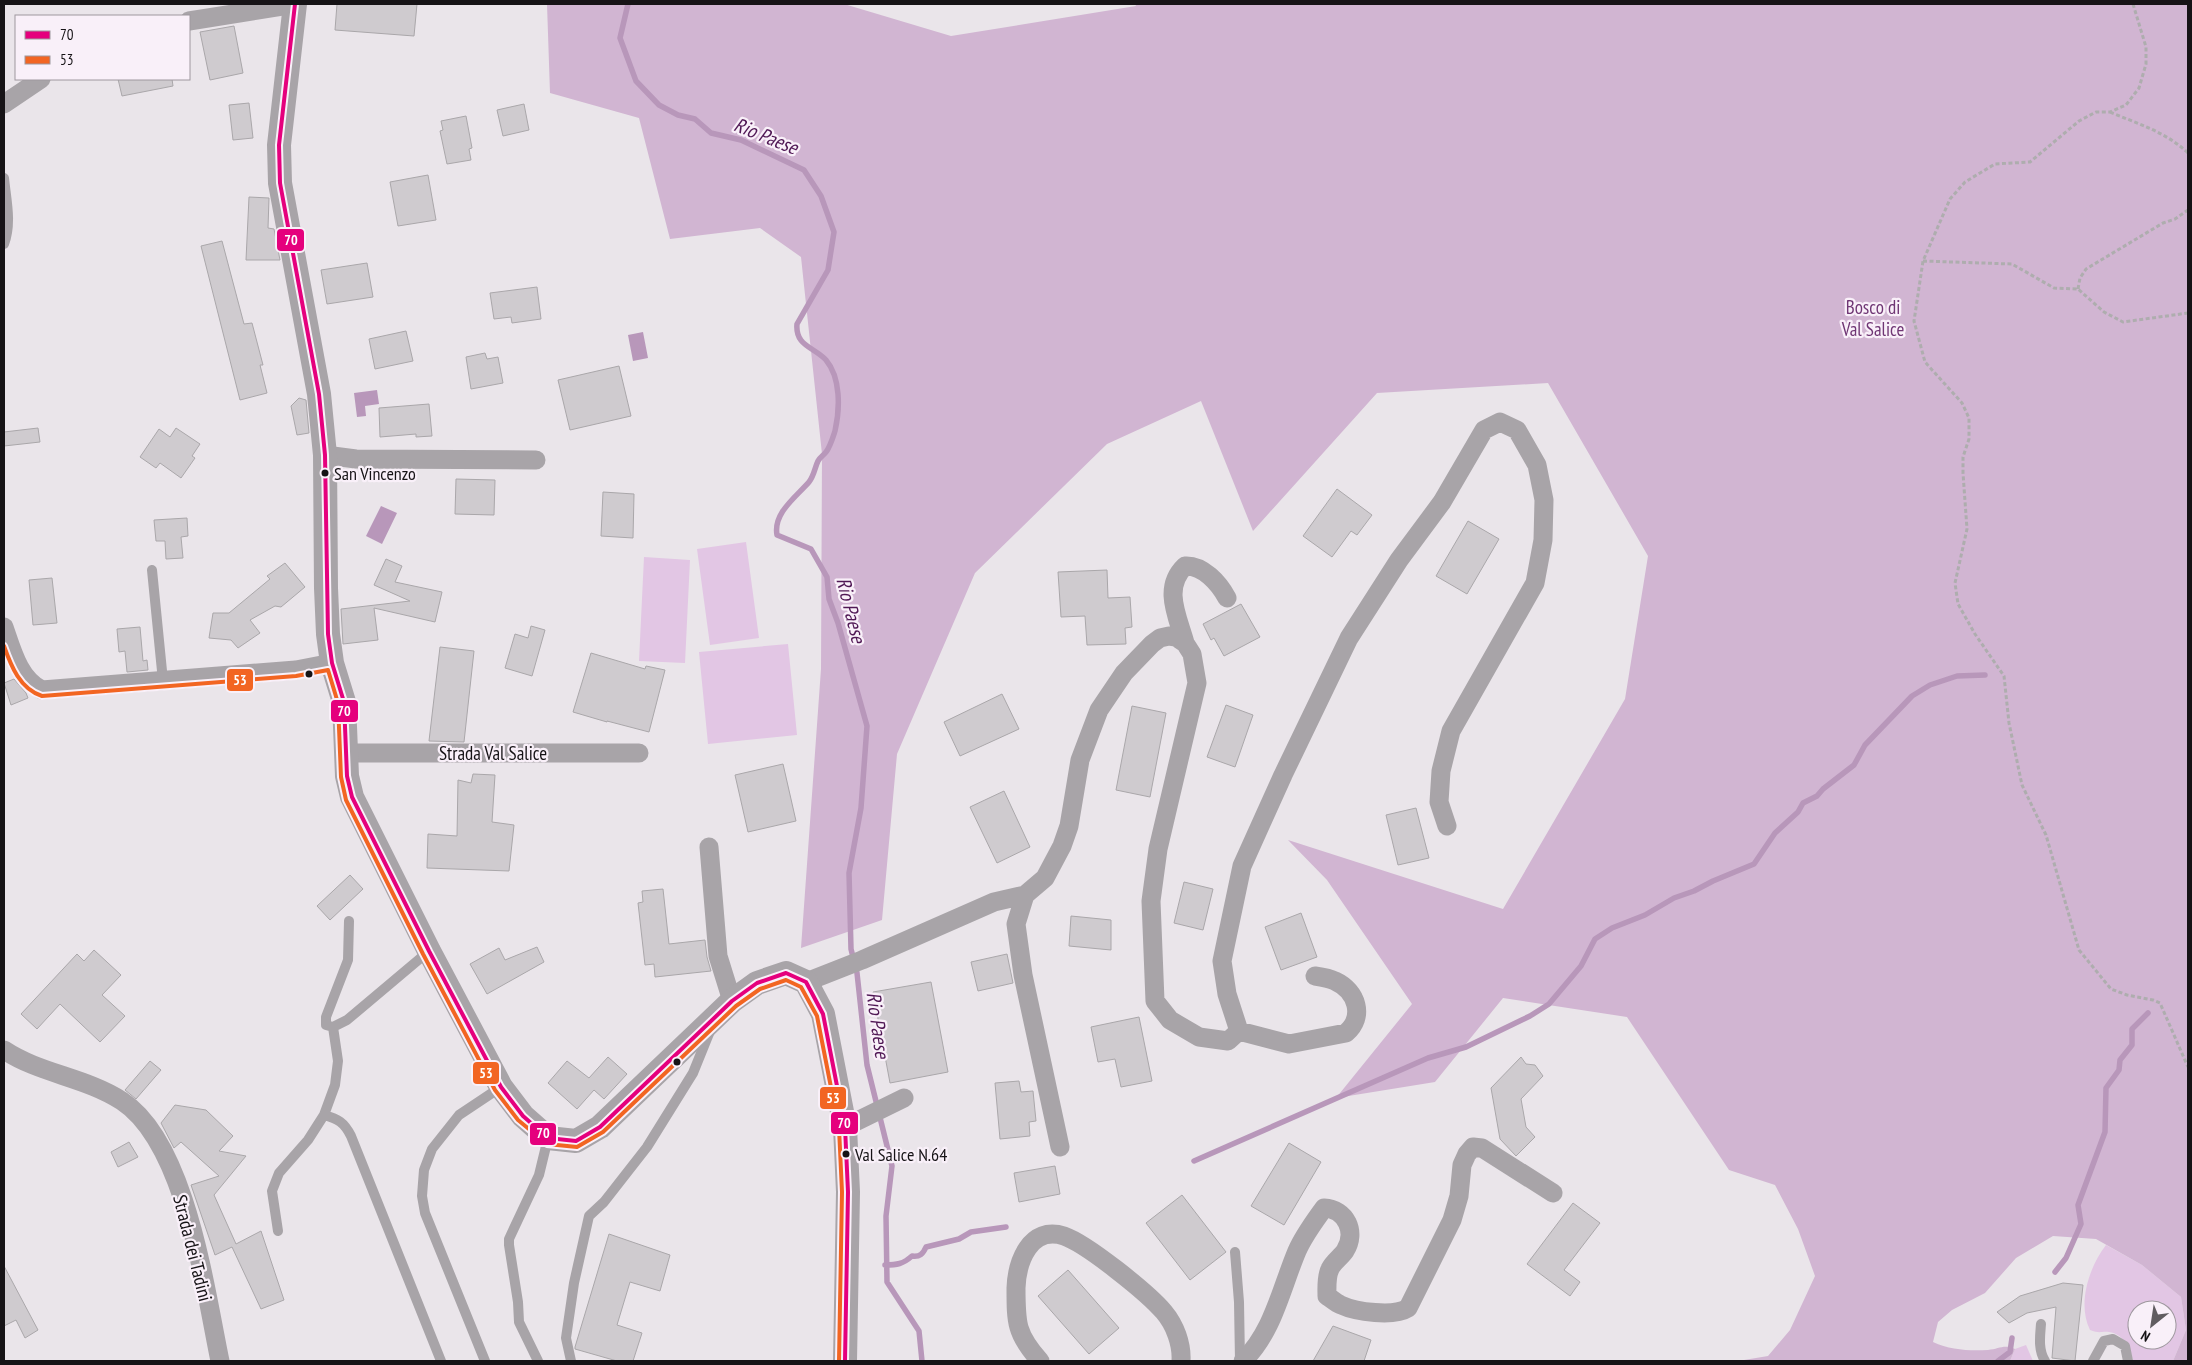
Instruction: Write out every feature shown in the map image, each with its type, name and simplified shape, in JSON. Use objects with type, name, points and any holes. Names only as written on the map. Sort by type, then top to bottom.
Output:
[{"type":"street","points":[[190,21],[295,4],[279,145],[280,183],[319,394],[325,455],[326,588],[332,663],[344,702],[347,776],[352,797],[429,951],[501,1087],[523,1116],[548,1138],[576,1141],[600,1127],[732,1001],[757,983],[786,973],[806,982],[822,1014],[845,1127],[848,1192],[845,1361]]},
{"type":"street","points":[[4,104],[40,80]]},
{"type":"street","points":[[1239,1031],[1228,994],[1222,961],[1242,866],[1283,775],[1349,638],[1399,560],[1442,502],[1484,430],[1500,422],[1517,430],[1537,465],[1544,500],[1543,540],[1535,583],[1451,731],[1441,771],[1439,802],[1447,826]]},
{"type":"street","points":[[325,455],[356,459],[536,460]]},
{"type":"street","points":[[1227,598],[1218,583],[1192,566],[1185,566],[1180,571],[1172,594],[1185,642],[1195,664],[1197,683],[1158,849],[1151,902],[1155,1001],[1170,1020],[1200,1037],[1228,1041],[1239,1031]]},
{"type":"street","points":[[4,627],[25,676],[32,686],[42,690],[296,670],[332,663]]},
{"type":"street","points":[[1060,1148],[1023,976],[1016,924],[1025,896],[1045,878],[1062,846],[1069,826],[1080,760],[1099,710],[1124,673],[1152,644],[1169,636],[1176,637],[1185,642]]},
{"type":"street","name":"Strada Val Salice","points":[[346,753],[639,753]]},
{"type":"street","points":[[709,847],[718,956],[732,1001]]},
{"type":"street","points":[[806,982],[855,963],[994,902],[1025,896]]},
{"type":"street","points":[[1239,1031],[1289,1044],[1346,1033],[1354,1027],[1358,1018],[1357,1004],[1350,992],[1335,981],[1315,976]]},
{"type":"street","name":"Strada dei Tadini","points":[[4,1050],[44,1070],[85,1082],[122,1101],[139,1116],[153,1133],[172,1172],[196,1242],[220,1361]]},
{"type":"street","points":[[845,1127],[889,1106]]},
{"type":"street","points":[[1241,1361],[1255,1350],[1269,1325],[1298,1250],[1307,1231],[1324,1208],[1334,1208],[1344,1215],[1350,1233],[1346,1249],[1330,1269],[1327,1296],[1340,1305],[1356,1310],[1378,1313],[1402,1312],[1412,1302],[1452,1220],[1459,1196],[1462,1165],[1473,1147],[1482,1148],[1553,1193]]},
{"type":"street","points":[[1040,1361],[1025,1344],[1019,1329],[1016,1309],[1017,1277],[1020,1260],[1029,1244],[1038,1238],[1052,1235],[1064,1236],[1087,1249],[1140,1290],[1164,1313],[1178,1336],[1181,1361]]},
{"type":"lane","points":[[4,178],[8,225],[8,233],[4,244]]},
{"type":"lane","points":[[152,570],[163,681]]},
{"type":"lane","points":[[349,921],[348,960],[326,1017],[326,1026],[333,1027],[347,1020],[429,951]]},
{"type":"lane","points":[[571,1361],[566,1338],[574,1283],[589,1216],[604,1202],[646,1147],[693,1073],[715,1018]]},
{"type":"lane","points":[[278,1231],[272,1191],[278,1173],[308,1140],[324,1115],[335,1085],[338,1061],[333,1027]]},
{"type":"lane","points":[[485,1361],[425,1213],[422,1196],[424,1170],[432,1150],[459,1116],[501,1087]]},
{"type":"lane","points":[[324,1115],[339,1119],[346,1125],[440,1361]]},
{"type":"lane","points":[[538,1361],[519,1322],[509,1238],[539,1175],[548,1138]]},
{"type":"lane","points":[[1235,1252],[1241,1361]]},
{"type":"lane","points":[[2040,1324],[2039,1341],[2041,1356],[2044,1361]]},
{"type":"lane","points":[[2093,1361],[2104,1341],[2113,1339],[2124,1346],[2128,1361]]},
{"type":"path","points":[[2110,112],[2126,105],[2139,88],[2146,64],[2146,47],[2134,4]]},
{"type":"path","points":[[2188,153],[2177,142],[2161,132],[2110,112],[2096,112],[2079,121],[2030,162],[1996,164],[1965,182],[1950,199],[1922,261],[1914,321],[1926,362],[1962,403],[1969,418],[1969,440],[1963,457],[1966,529],[1955,583],[1958,604],[1975,634],[2004,676],[2009,723],[2022,785],[2046,835],[2079,950],[2110,989],[2160,1003],[2188,1067]]},
{"type":"path","points":[[2078,289],[2080,278],[2086,269],[2163,224],[2176,219],[2188,210]]},
{"type":"path","points":[[1922,261],[2012,264],[2054,288],[2078,289],[2104,312],[2123,322],[2188,312]]},
{"type":"shaded area","points":[[643,332],[648,358],[633,361],[628,335]]},
{"type":"shaded area","points":[[377,390],[379,404],[365,406],[366,416],[357,417],[354,393]]},
{"type":"shaded area","points":[[381,506],[397,513],[382,544],[366,536]]},
{"type":"shaded area","points":[[746,542],[759,638],[710,645],[697,549]]},
{"type":"shaded area","points":[[644,557],[690,560],[685,663],[639,661]]},
{"type":"shaded area","points":[[788,644],[797,735],[708,744],[699,652]]},
{"type":"shaded area","points":[[2106,1245],[2142,1265],[2181,1297],[2186,1330],[2173,1361],[2133,1361],[2130,1350],[2177,1350],[2177,1300],[2127,1300],[2127,1345],[2123,1339],[2114,1333],[2090,1330],[2086,1320],[2085,1297],[2094,1264]]},
{"type":"shaded area","points":[[2026,1345],[2033,1361],[2010,1361],[2015,1349]]},
{"type":"green space","name":"Bosco di Val Salice","points":[[547,4],[844,4],[951,36],[1136,6],[1135,4],[2188,4],[2188,1361],[2173,1361],[2186,1330],[2181,1297],[2142,1265],[2096,1239],[2053,1236],[2016,1258],[1985,1293],[1952,1310],[1938,1322],[1933,1342],[1946,1347],[1967,1350],[1988,1350],[2005,1347],[2015,1349],[2010,1361],[1738,1361],[1768,1356],[1790,1330],[1815,1276],[1798,1229],[1775,1185],[1729,1170],[1627,1017],[1503,998],[1435,1082],[1336,1098],[1412,1004],[1327,880],[1288,840],[1503,909],[1625,699],[1648,556],[1548,383],[1377,393],[1253,531],[1201,401],[1107,444],[975,573],[897,754],[882,920],[801,948],[821,669],[822,454],[801,257],[760,228],[670,239],[639,118],[550,93]]},
{"type":"building","points":[[337,4],[417,4],[414,36],[335,30]]},
{"type":"building","points":[[234,26],[243,73],[210,80],[200,32]]},
{"type":"building","points":[[118,80],[172,80],[173,86],[122,96]]},
{"type":"building","points":[[249,103],[253,138],[233,140],[229,105]]},
{"type":"building","points":[[524,104],[529,130],[503,136],[497,110]]},
{"type":"building","points":[[466,116],[472,148],[469,149],[471,160],[447,164],[440,131],[443,130],[441,121]]},
{"type":"building","points":[[428,175],[436,220],[398,226],[390,182]]},
{"type":"building","points":[[249,197],[269,198],[268,228],[274,229],[280,260],[246,260]]},
{"type":"building","points":[[222,241],[244,324],[252,323],[263,365],[260,365],[267,393],[240,400],[201,246]]},
{"type":"building","points":[[367,263],[373,297],[327,304],[321,270]]},
{"type":"building","points":[[537,287],[541,319],[512,323],[511,317],[494,319],[490,293]]},
{"type":"building","points":[[406,331],[413,361],[375,369],[369,339]]},
{"type":"building","points":[[485,353],[487,359],[498,357],[503,383],[471,389],[466,357]]},
{"type":"building","points":[[619,366],[631,416],[570,430],[558,380]]},
{"type":"building","points":[[299,398],[306,400],[309,433],[297,435],[291,406]]},
{"type":"building","points":[[429,404],[432,436],[416,437],[416,434],[380,437],[379,408]]},
{"type":"building","points":[[38,428],[40,442],[4,446],[4,432]]},
{"type":"building","points":[[176,428],[200,444],[192,456],[195,458],[181,478],[160,463],[156,468],[140,457],[159,429],[170,437]]},
{"type":"building","points":[[456,479],[495,480],[494,515],[455,514]]},
{"type":"building","points":[[1337,489],[1372,515],[1357,535],[1351,531],[1332,557],[1303,536]]},
{"type":"building","points":[[603,492],[634,494],[633,538],[601,536]]},
{"type":"building","points":[[187,518],[188,536],[181,537],[183,558],[166,559],[165,541],[156,541],[154,520]]},
{"type":"building","points":[[1468,521],[1499,539],[1467,594],[1436,576]]},
{"type":"building","points":[[386,559],[402,566],[395,582],[442,592],[435,622],[374,608],[378,640],[343,644],[341,609],[410,601],[374,585]]},
{"type":"building","points":[[285,563],[305,587],[281,607],[275,606],[250,620],[260,633],[238,648],[231,640],[209,638],[213,613],[229,613],[270,579],[267,576]]},
{"type":"building","points":[[1107,570],[1108,598],[1130,597],[1132,627],[1125,628],[1126,644],[1087,645],[1085,616],[1061,617],[1058,572]]},
{"type":"building","points":[[52,578],[57,623],[33,625],[29,580]]},
{"type":"building","points":[[1241,604],[1260,637],[1224,656],[1214,638],[1211,640],[1203,624]]},
{"type":"building","points":[[531,626],[545,630],[532,676],[505,668],[515,634],[528,638]]},
{"type":"building","points":[[140,627],[143,661],[147,660],[148,670],[127,672],[125,651],[119,652],[117,629]]},
{"type":"building","points":[[440,647],[474,651],[464,742],[429,741]]},
{"type":"building","points":[[591,653],[645,669],[646,666],[665,670],[649,732],[573,712]]},
{"type":"building","points":[[14,679],[28,698],[11,705],[4,683]]},
{"type":"building","points":[[1002,694],[1019,729],[960,756],[944,722]]},
{"type":"building","points":[[1226,705],[1253,715],[1235,767],[1207,757]]},
{"type":"building","points":[[1132,706],[1166,713],[1150,797],[1116,790]]},
{"type":"building","points":[[783,764],[796,821],[748,832],[735,775]]},
{"type":"building","points":[[473,774],[495,775],[492,822],[514,825],[509,871],[427,868],[428,834],[457,836],[458,780],[471,783]]},
{"type":"building","points":[[1004,791],[1030,847],[997,863],[970,807]]},
{"type":"building","points":[[1416,808],[1429,858],[1398,865],[1386,815]]},
{"type":"building","points":[[350,875],[363,889],[330,920],[317,906]]},
{"type":"building","points":[[1184,882],[1213,889],[1203,930],[1174,923]]},
{"type":"building","points":[[663,889],[669,944],[705,940],[711,971],[655,977],[654,964],[645,965],[638,903],[643,902],[642,891]]},
{"type":"building","points":[[1301,913],[1317,957],[1281,970],[1265,927]]},
{"type":"building","points":[[1071,916],[1111,920],[1111,950],[1069,946]]},
{"type":"building","points":[[537,947],[544,962],[487,994],[470,964],[499,948],[505,960]]},
{"type":"building","points":[[94,950],[121,975],[102,995],[125,1016],[100,1042],[60,1004],[37,1029],[21,1014],[77,954],[84,961]]},
{"type":"building","points":[[1007,954],[1013,983],[978,991],[971,962]]},
{"type":"building","points":[[931,982],[948,1072],[890,1083],[873,992]]},
{"type":"building","points":[[1139,1017],[1152,1081],[1121,1087],[1115,1059],[1098,1062],[1091,1027]]},
{"type":"building","points":[[608,1057],[627,1074],[604,1099],[594,1090],[577,1109],[548,1083],[567,1061],[589,1078]]},
{"type":"building","points":[[1521,1057],[1526,1064],[1535,1065],[1543,1076],[1521,1099],[1526,1127],[1535,1137],[1516,1156],[1500,1139],[1491,1088]]},
{"type":"building","points":[[150,1061],[161,1070],[136,1099],[125,1090]]},
{"type":"building","points":[[1019,1081],[1021,1092],[1033,1091],[1036,1121],[1029,1122],[1030,1136],[1000,1139],[995,1083]]},
{"type":"building","points":[[175,1105],[206,1110],[233,1136],[219,1151],[246,1156],[214,1195],[236,1244],[261,1231],[284,1300],[261,1309],[232,1247],[215,1255],[191,1185],[219,1176],[181,1142],[174,1148],[161,1123]]},
{"type":"building","points":[[129,1142],[138,1157],[118,1167],[111,1152]]},
{"type":"building","points":[[1289,1143],[1321,1162],[1284,1225],[1251,1206]]},
{"type":"building","points":[[1055,1166],[1060,1194],[1019,1202],[1014,1173]]},
{"type":"building","points":[[1182,1195],[1226,1252],[1190,1280],[1146,1223]]},
{"type":"building","points":[[1573,1203],[1600,1223],[1564,1270],[1580,1282],[1570,1296],[1527,1264]]},
{"type":"building","points":[[609,1234],[670,1255],[660,1291],[630,1282],[617,1325],[642,1333],[633,1361],[617,1361],[575,1349]]},
{"type":"building","points":[[4,1266],[38,1330],[25,1338],[16,1320],[4,1326]]},
{"type":"building","points":[[1068,1270],[1119,1328],[1089,1354],[1038,1296]]},
{"type":"building","points":[[2063,1283],[2083,1285],[2075,1361],[2052,1358],[2056,1307],[2027,1313],[2009,1323],[1997,1312],[2020,1296]]},
{"type":"building","points":[[1333,1326],[1371,1340],[1364,1361],[1313,1361]]},
{"type":"waterway","name":"Rio Paese","points":[[628,4],[620,38],[636,81],[659,105],[678,115],[695,119],[711,133],[741,140],[804,170],[821,196],[834,232],[828,270],[797,324],[797,331],[802,342],[826,360],[831,367],[838,394],[837,422],[830,445],[818,461],[811,480],[787,506],[778,520],[777,535],[811,549],[827,577],[829,599],[838,623],[867,726],[861,808],[849,873],[851,949],[857,973],[867,1065],[892,1166],[886,1216],[887,1282],[919,1331],[922,1361]]},
{"type":"waterway","points":[[1194,1161],[1428,1058],[1466,1047],[1530,1016],[1549,1004],[1581,966],[1595,939],[1612,928],[1645,915],[1674,898],[1754,864],[1775,833],[1798,812],[1803,803],[1817,796],[1823,789],[1854,765],[1865,745],[1912,696],[1930,685],[1957,676],[1985,675]]},
{"type":"waterway","points":[[2055,1272],[2066,1258],[2081,1224],[2078,1205],[2105,1132],[2106,1088],[2119,1070],[2120,1060],[2132,1045],[2132,1029],[2148,1013]]},
{"type":"waterway","points":[[885,1265],[906,1261],[912,1256],[921,1255],[926,1247],[959,1239],[971,1232],[1006,1227]]},
{"type":"waterway","points":[[1998,1361],[2010,1352],[2012,1338]]},
{"type":"transit line","name":"70","points":[[295,4],[279,145],[280,183],[319,394],[325,455],[328,634],[332,663],[344,702],[347,776],[352,797],[429,951],[501,1087],[523,1116],[548,1138],[576,1141],[600,1127],[732,1001],[757,983],[786,973],[806,982],[823,1014],[845,1127],[848,1192],[845,1361]]},
{"type":"transit line","name":"53","points":[[4,646],[17,676],[34,693],[42,696],[296,676],[328,670],[338,703],[341,777],[346,800],[423,954],[495,1090],[518,1120],[547,1144],[577,1147],[603,1132],[736,1006],[760,989],[786,980],[801,987],[817,1016],[839,1128],[842,1192],[839,1361]]},
{"type":"place","name":"San Vincenzo","points":[[325,473]]},
{"type":"place","name":"Val Salice N.64","points":[[846,1154]]}]
